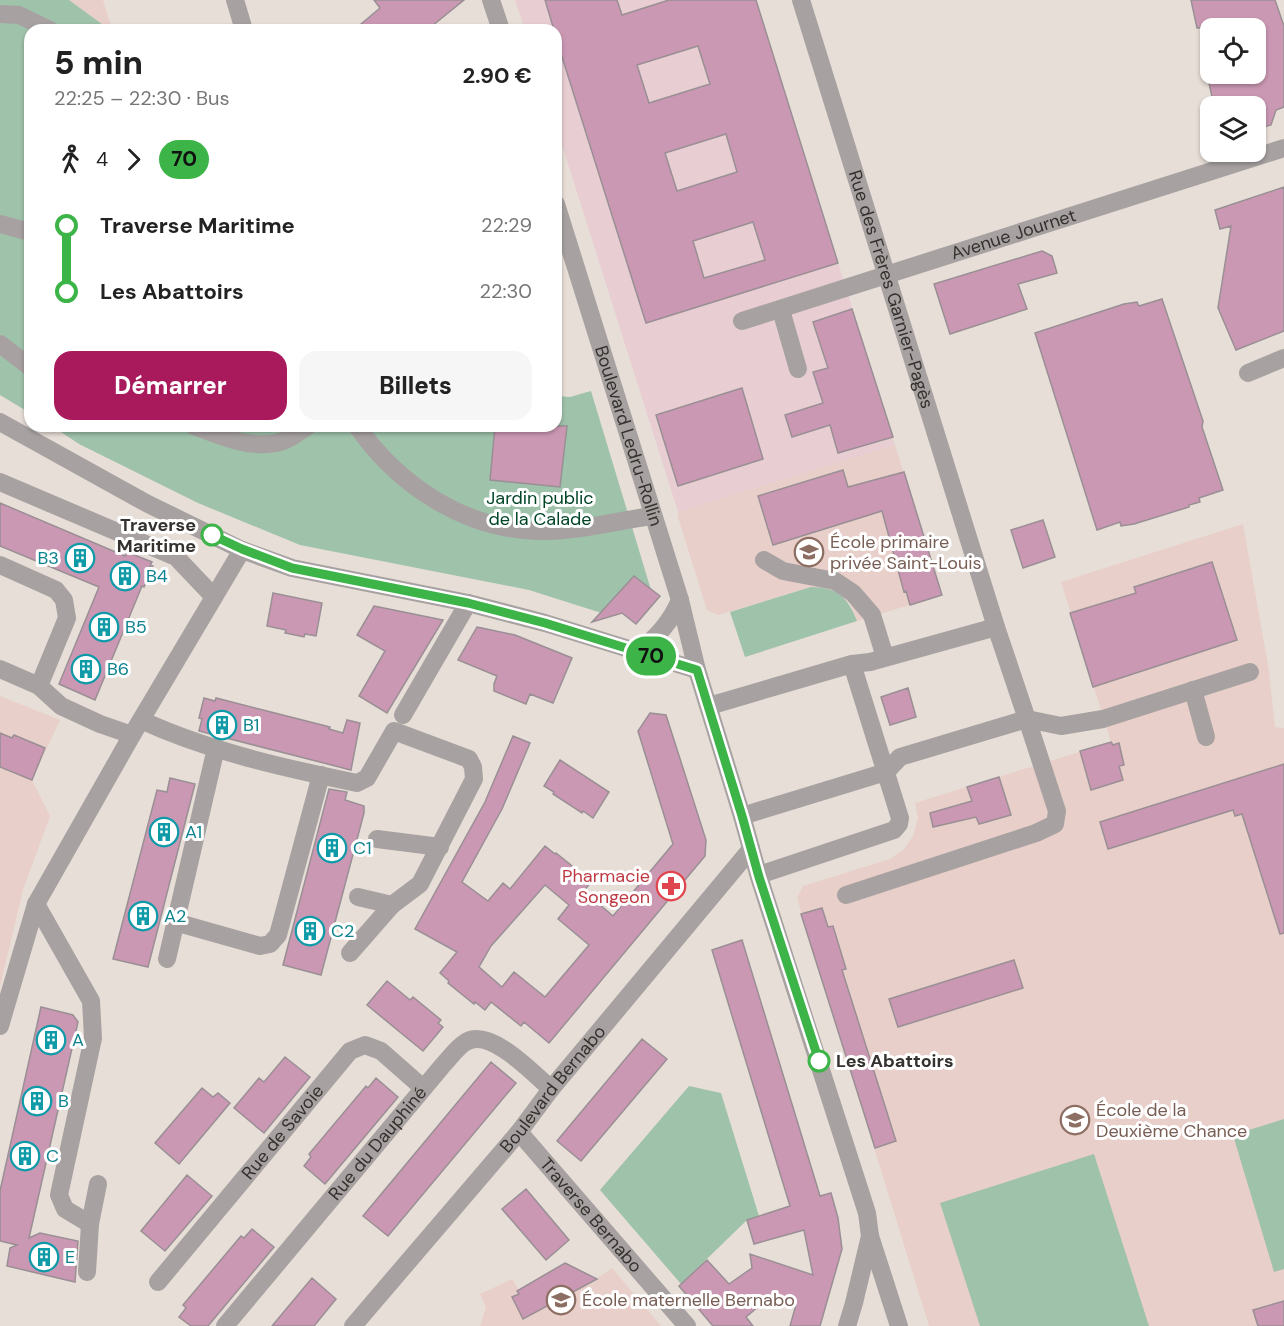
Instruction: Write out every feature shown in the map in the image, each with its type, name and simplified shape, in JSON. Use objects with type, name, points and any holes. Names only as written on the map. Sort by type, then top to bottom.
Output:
[{"type":"street","points":[[235,0],[242,24]]},
{"type":"street","points":[[491,0],[499,24]]},
{"type":"street","name":"Rue des Frères Garnier-Pagès","points":[[801,0],[981,580],[1057,811],[1055,824],[1036,833],[846,895]]},
{"type":"street","points":[[0,14],[19,15],[38,24]]},
{"type":"street","name":"Avenue Journet","points":[[742,321],[1284,148]]},
{"type":"street","points":[[0,224],[24,230]]},
{"type":"street","name":"Boulevard Ledru-Rollin","points":[[562,224],[680,600],[697,670],[759,875],[867,1213],[870,1236],[899,1326]]},
{"type":"street","points":[[781,310],[798,369]]},
{"type":"street","points":[[0,344],[24,362]]},
{"type":"street","points":[[1248,373],[1284,358]]},
{"type":"street","points":[[0,423],[148,504],[242,549],[292,568],[468,603],[545,623],[697,670]]},
{"type":"street","points":[[210,432],[227,438],[265,445],[284,441],[298,432]]},
{"type":"street","points":[[361,432],[374,450],[398,474],[430,496],[470,518],[504,527],[538,531],[568,529],[652,516]]},
{"type":"street","points":[[0,482],[176,557],[214,597]]},
{"type":"street","points":[[0,1026],[36,904],[136,727],[242,549]]},
{"type":"street","points":[[764,560],[783,571],[835,581],[852,593],[872,615],[885,657]]},
{"type":"street","points":[[0,566],[56,590],[64,600],[67,618],[39,686]]},
{"type":"street","points":[[638,652],[654,640],[674,615],[680,600]]},
{"type":"street","points":[[0,669],[39,686],[61,706],[100,724],[136,727],[173,735],[357,783],[367,777],[468,603]]},
{"type":"street","points":[[709,706],[852,664],[996,627]]},
{"type":"street","points":[[759,875],[894,830],[899,824],[900,818],[852,664]]},
{"type":"street","points":[[742,816],[886,772],[900,757],[1027,719],[1061,726],[1093,721],[1250,672]]},
{"type":"street","points":[[1192,690],[1206,737]]},
{"type":"street","points":[[350,953],[392,905],[420,884],[474,779],[473,767],[469,759],[398,723]]},
{"type":"street","points":[[167,959],[216,748]]},
{"type":"street","points":[[176,922],[260,946],[270,944],[278,935],[321,775]]},
{"type":"street","points":[[377,839],[440,848]]},
{"type":"street","name":"Boulevard Bernabo","points":[[353,1326],[519,1132],[551,1089],[751,849]]},
{"type":"street","points":[[358,897],[392,905]]},
{"type":"street","points":[[36,904],[91,1001],[93,1038],[59,1194],[65,1209],[90,1224]]},
{"type":"street","name":"Rue du Dauphiné","points":[[225,1326],[423,1088],[465,1042],[475,1038],[491,1042],[507,1051],[551,1089]]},
{"type":"street","name":"Rue de Savoie","points":[[158,1282],[350,1051],[365,1045],[381,1051],[423,1088]]},
{"type":"street","name":"Traverse Bernabo","points":[[519,1132],[687,1326]]},
{"type":"street","points":[[87,1272],[90,1224],[98,1184]]},
{"type":"street","points":[[847,1326],[870,1236]]},
{"type":"shaded area","points":[[69,0],[103,0],[110,24],[102,24]]},
{"type":"shaded area","points":[[515,0],[756,0],[895,445],[678,512],[562,145],[562,24],[523,24]]},
{"type":"shaded area","name":"École primaire privée Saint-Louis","points":[[895,445],[942,595],[857,621],[850,603],[811,587],[718,615],[707,610],[678,512]]},
{"type":"shaded area","name":"École de la Deuxième Chance","points":[[1243,524],[1269,671],[1275,727],[1284,728],[1284,1326],[929,1326],[797,898],[803,886],[890,859],[904,849],[913,836],[918,818],[915,803],[1111,742],[1061,582]]},
{"type":"shaded area","points":[[0,696],[60,720],[32,780],[50,816],[23,890],[0,987]]},
{"type":"shaded area","name":"École maternelle Bernabo","points":[[561,1265],[574,1268],[596,1279],[612,1268],[661,1326],[480,1326],[486,1307],[480,1294],[512,1279],[519,1290]]},
{"type":"green space","points":[[0,0],[69,0],[102,24],[24,24],[24,409],[0,395]]},
{"type":"green space","name":"Jardin public de la Calade","points":[[591,391],[651,590],[660,596],[635,622],[622,613],[611,616],[529,590],[300,545],[198,503],[79,444],[61,432],[562,432],[562,396],[570,397]]},
{"type":"green space","points":[[811,587],[828,589],[841,595],[850,606],[857,621],[745,657],[730,612]]},
{"type":"green space","points":[[689,1086],[721,1093],[759,1216],[747,1220],[681,1284],[600,1190]]},
{"type":"green space","points":[[1284,1119],[1284,1269],[1274,1272],[1233,1135]]},
{"type":"green space","points":[[1094,1154],[1149,1326],[980,1326],[940,1203]]},
{"type":"building","points":[[374,0],[464,0],[434,24],[361,24],[380,8]]},
{"type":"building","points":[[545,0],[617,0],[622,15],[669,0],[756,0],[838,263],[646,323],[562,57],[562,24],[552,24]],"holes":[[[698,46],[710,84],[649,103],[637,65]],[[726,134],[737,172],[677,191],[665,153]],[[753,222],[765,260],[704,278],[693,241]]]},
{"type":"building","points":[[1191,0],[1275,0],[1284,26],[1284,107],[1276,110],[1271,125],[1266,126],[1266,96],[1212,96],[1209,84],[1266,84],[1266,18],[1200,18],[1200,28],[1197,28]]},
{"type":"building","points":[[1284,187],[1284,331],[1236,350],[1218,308],[1231,226],[1220,229],[1215,210]]},
{"type":"building","points":[[1042,251],[1052,256],[1057,273],[1018,284],[1027,309],[950,334],[934,284]]},
{"type":"building","points":[[1162,299],[1203,421],[1202,427],[1223,490],[1199,498],[1200,502],[1189,505],[1189,507],[1134,524],[1121,526],[1120,522],[1097,530],[1035,333],[1124,304],[1137,302],[1139,306]]},
{"type":"building","points":[[852,309],[893,437],[838,453],[830,425],[792,437],[785,415],[823,403],[813,372],[828,368],[813,322]]},
{"type":"building","points":[[742,388],[763,459],[678,486],[656,415]]},
{"type":"building","points":[[562,426],[567,426],[560,487],[490,480],[494,432],[562,432]]},
{"type":"building","points":[[843,470],[848,487],[904,472],[942,595],[910,605],[906,591],[904,592],[882,511],[773,545],[758,496]]},
{"type":"building","points":[[0,503],[125,556],[127,552],[152,562],[150,566],[153,566],[144,587],[142,586],[95,700],[59,684],[99,587],[0,546]]},
{"type":"building","points":[[1043,520],[1055,557],[1023,568],[1011,530]]},
{"type":"building","points":[[1212,562],[1237,640],[1093,687],[1070,613],[1136,593],[1134,587]]},
{"type":"building","points":[[634,576],[660,596],[636,624],[622,613],[592,622]]},
{"type":"building","points":[[273,593],[322,603],[316,636],[305,634],[304,637],[267,626]]},
{"type":"building","points":[[374,606],[443,620],[387,713],[359,696],[385,651],[357,635]]},
{"type":"building","points":[[477,627],[515,635],[572,658],[553,703],[530,694],[526,704],[494,691],[497,676],[458,660]]},
{"type":"building","points":[[908,688],[916,717],[890,725],[881,697]]},
{"type":"building","points":[[204,698],[215,701],[216,698],[330,727],[329,729],[343,733],[347,720],[360,723],[351,770],[199,731],[202,719],[199,718]]},
{"type":"building","points":[[650,713],[666,715],[706,840],[705,856],[549,1043],[524,1022],[521,1026],[491,1002],[485,1010],[448,983],[449,981],[440,973],[457,952],[415,929],[485,802],[513,736],[530,743],[502,809],[462,882],[488,901],[503,883],[510,889],[545,846],[582,874],[590,883],[584,891],[613,916],[673,844],[638,731]],"holes":[[[545,885],[569,905],[558,919],[589,945],[545,997],[514,972],[502,987],[479,967],[491,946]]]},
{"type":"building","points":[[0,733],[12,738],[14,735],[45,748],[32,780],[0,767]]},
{"type":"building","points":[[1111,742],[1113,745],[1119,743],[1124,765],[1119,766],[1123,780],[1091,790],[1080,751]]},
{"type":"building","points":[[560,760],[609,792],[593,818],[583,811],[582,813],[544,786]]},
{"type":"building","points":[[1284,764],[1284,933],[1280,934],[1242,814],[1235,816],[1233,810],[1108,849],[1100,822]]},
{"type":"building","points":[[999,777],[1011,815],[979,824],[976,817],[933,827],[930,813],[972,801],[967,787]]},
{"type":"building","points":[[170,778],[195,784],[148,967],[113,959],[157,790],[167,792]]},
{"type":"building","points":[[329,789],[347,792],[345,800],[364,806],[364,813],[321,975],[283,965]]},
{"type":"building","points":[[822,908],[828,927],[833,926],[846,969],[842,970],[896,1141],[875,1148],[801,914]]},
{"type":"building","points":[[742,940],[820,1196],[831,1193],[838,1218],[842,1249],[820,1326],[790,1326],[796,1305],[770,1297],[746,1317],[753,1326],[713,1326],[679,1286],[707,1260],[729,1284],[752,1268],[750,1254],[813,1275],[804,1230],[754,1244],[747,1220],[790,1206],[712,950]]},
{"type":"building","points":[[1014,960],[1023,988],[898,1027],[889,999]]},
{"type":"building","points":[[387,981],[410,1000],[413,997],[441,1020],[438,1023],[443,1027],[423,1051],[367,1005]]},
{"type":"building","points":[[41,1007],[73,1015],[78,1022],[29,1238],[40,1233],[78,1241],[75,1282],[7,1266],[10,1248],[17,1245],[0,1241],[0,1191]]},
{"type":"building","points":[[642,1039],[667,1059],[581,1161],[557,1141]]},
{"type":"building","points":[[285,1057],[310,1077],[264,1133],[234,1108],[259,1078],[264,1082]]},
{"type":"building","points":[[491,1062],[516,1083],[388,1236],[363,1216]]},
{"type":"building","points":[[376,1078],[398,1097],[325,1184],[304,1166],[311,1157],[309,1154],[366,1086],[368,1088]]},
{"type":"building","points":[[202,1088],[213,1097],[218,1093],[230,1103],[179,1164],[155,1143]]},
{"type":"building","points":[[187,1175],[212,1196],[165,1251],[141,1231]]},
{"type":"building","points":[[526,1189],[569,1240],[546,1260],[502,1209]]},
{"type":"building","points":[[252,1229],[274,1247],[208,1326],[191,1326],[179,1317],[186,1308],[183,1305],[241,1236],[244,1238]]},
{"type":"building","points":[[565,1263],[597,1279],[523,1319],[512,1297],[519,1294],[517,1291]]},
{"type":"building","points":[[312,1278],[336,1299],[314,1326],[272,1326]]},
{"type":"building","points":[[1284,1301],[1284,1326],[1258,1326],[1253,1310]]},
{"type":"bus line","name":"70","points":[[212,535],[292,568],[468,603],[545,623],[697,670],[759,877],[819,1061]]},
{"type":"place","name":"Traverse Maritime","points":[[212,535]]},
{"type":"place","name":"École primaire privée Saint-Louis","points":[[809,552]]},
{"type":"place","name":"B3","points":[[80,558]]},
{"type":"place","name":"B4","points":[[125,576]]},
{"type":"place","name":"B5","points":[[104,627]]},
{"type":"place","name":"B6","points":[[86,669]]},
{"type":"place","name":"B1","points":[[222,725]]},
{"type":"place","name":"A1","points":[[164,832]]},
{"type":"place","name":"C1","points":[[332,848]]},
{"type":"place","name":"Pharmacie Songeon","points":[[671,886]]},
{"type":"place","name":"A2","points":[[143,916]]},
{"type":"place","name":"C2","points":[[310,931]]},
{"type":"place","name":"A","points":[[51,1040]]},
{"type":"place","name":"Les Abattoirs","points":[[819,1061]]},
{"type":"place","name":"B","points":[[37,1101]]},
{"type":"place","name":"École de la Deuxième Chance","points":[[1075,1120]]},
{"type":"place","name":"C","points":[[25,1156]]},
{"type":"place","name":"E","points":[[44,1257]]},
{"type":"place","name":"École maternelle Bernabo","points":[[561,1300]]}]
